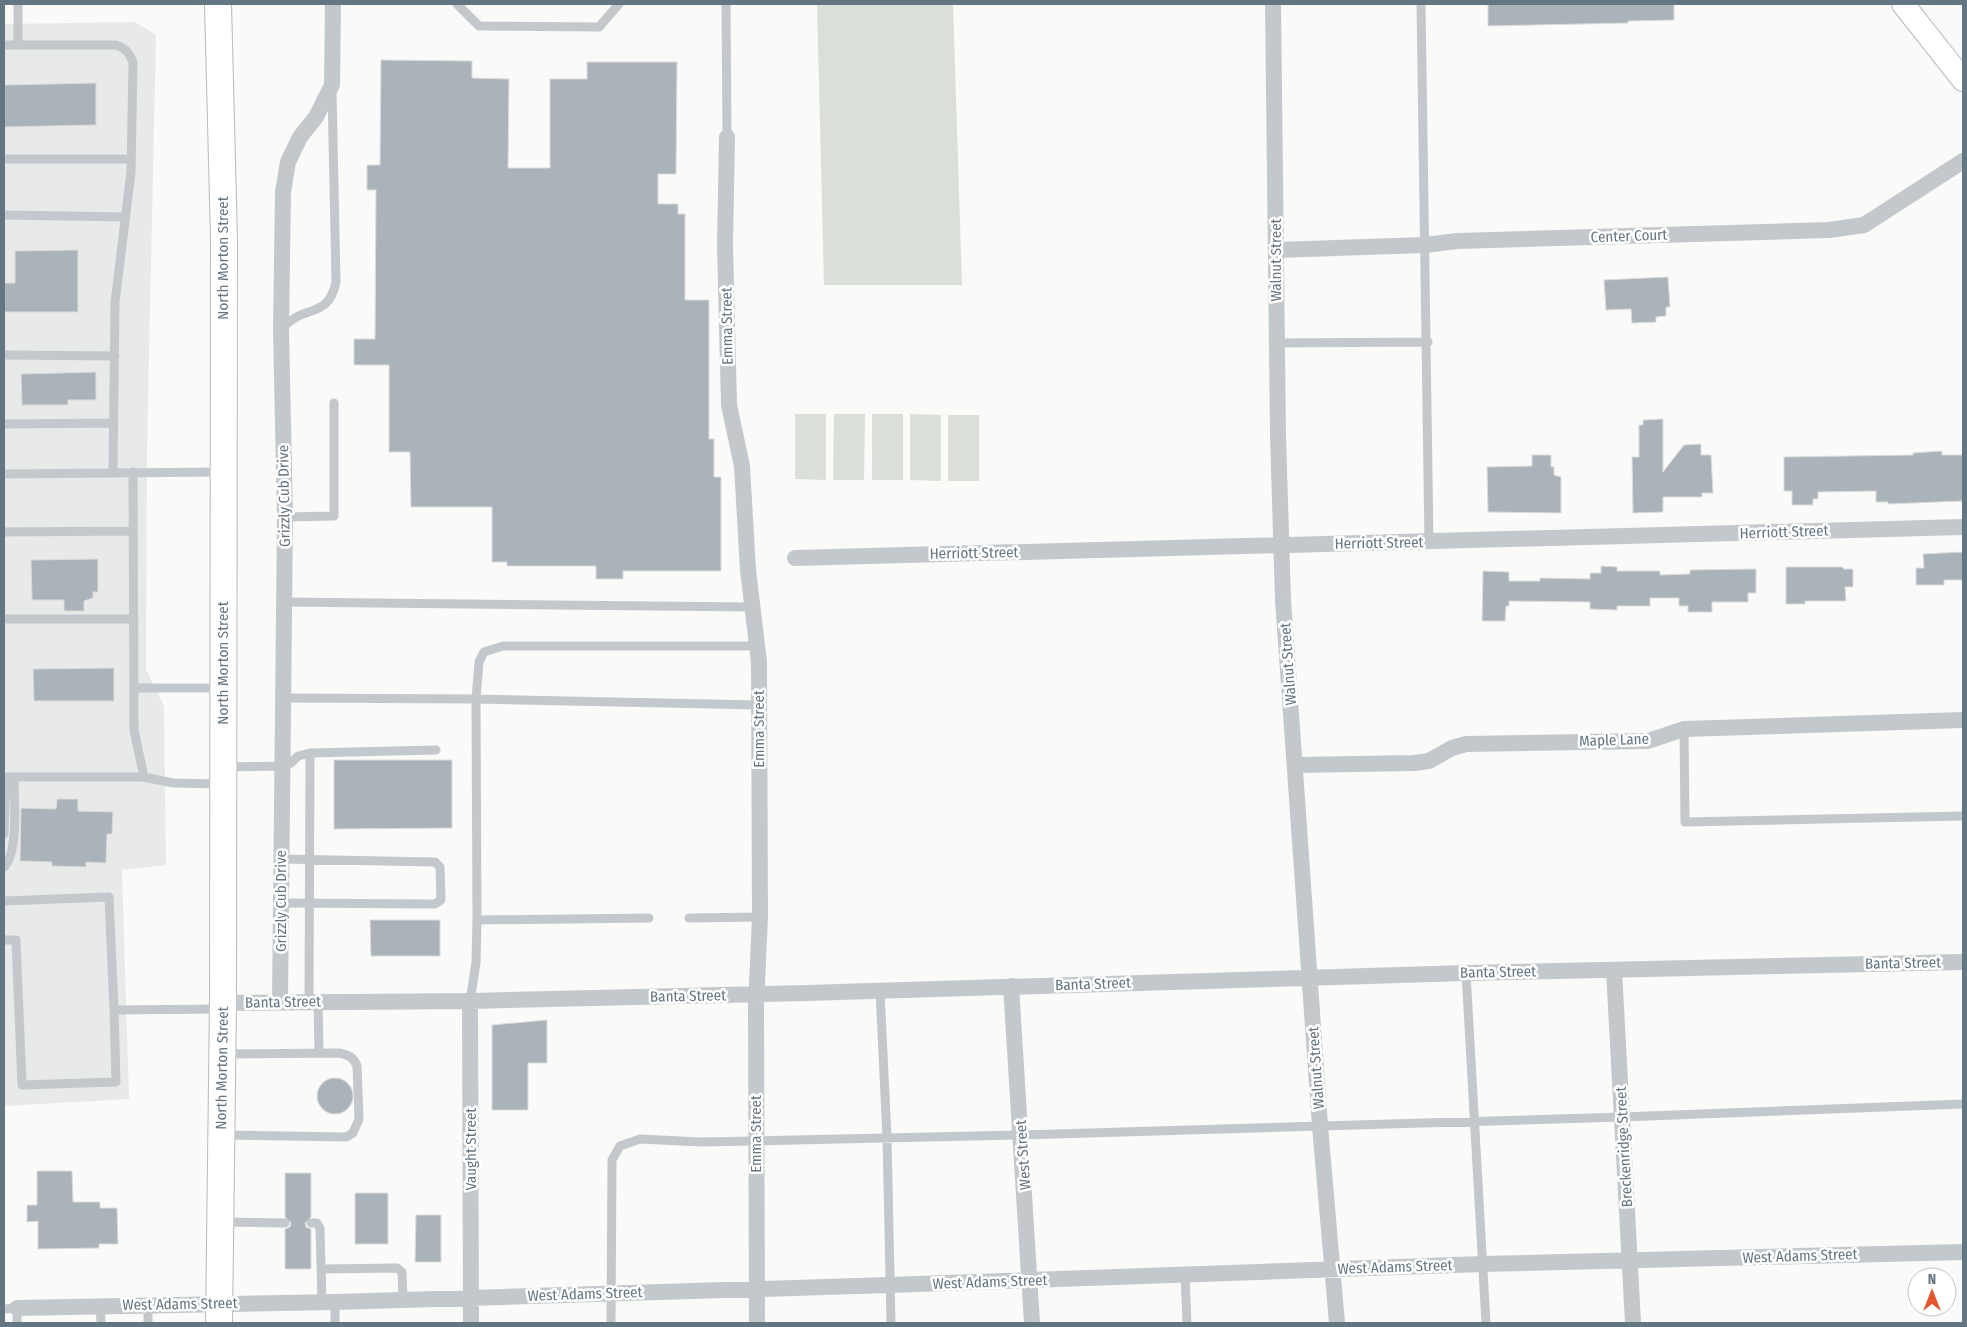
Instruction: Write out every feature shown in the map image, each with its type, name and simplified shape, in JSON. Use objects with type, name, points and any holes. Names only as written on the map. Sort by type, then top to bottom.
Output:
[{"type":"main road","name":"North Morton Street","points":[[218,4],[224,240],[223,1006],[219,1313]]},
{"type":"street","name":"Grizzly Cub Drive","points":[[280,1001],[285,517],[281,330],[283,192],[288,162],[300,137],[316,117],[332,85],[333,4]]},
{"type":"street","name":"Walnut Street","points":[[1273,4],[1276,343],[1281,545],[1320,1126],[1334,1270],[1337,1323]]},
{"type":"street","points":[[1903,4],[1963,80]]},
{"type":"street","name":"Emma Street","points":[[728,137],[725,245],[729,405],[742,466],[752,607],[757,646],[759,705],[760,917],[757,994],[757,1323]]},
{"type":"street","name":"Center Court","points":[[1276,250],[1425,245],[1467,241],[1828,230],[1864,225],[1963,161]]},
{"type":"street","name":"Herriott Street","points":[[795,558],[1963,527]]},
{"type":"street","name":"Maple Lane","points":[[1296,766],[1414,763],[1429,761],[1452,748],[1466,744],[1648,741],[1684,729],[1963,720]]},
{"type":"street","name":"Banta Street","points":[[223,1006],[280,1001],[470,1001],[880,991],[1466,972],[1963,962]]},
{"type":"street","name":"Breckenridge Street","points":[[1614,970],[1633,1323]]},
{"type":"street","name":"West Street","points":[[1011,986],[1022,1135],[1032,1323]]},
{"type":"street","name":"Vaught Street","points":[[470,1001],[471,1323]]},
{"type":"street","name":"West Adams Street","points":[[12,1314],[100,1306],[148,1304],[219,1313],[329,1302],[403,1299],[1030,1281],[1483,1264],[1630,1262],[1963,1252]]},
{"type":"lane","points":[[18,4],[18,46]]},
{"type":"lane","points":[[458,4],[479,26],[599,27],[619,4]]},
{"type":"lane","points":[[726,4],[728,137]]},
{"type":"lane","points":[[1421,4],[1428,342],[1429,542]]},
{"type":"lane","points":[[4,45],[116,46],[123,47],[130,53],[133,62],[131,158],[126,217],[115,302],[113,472]]},
{"type":"lane","points":[[281,330],[298,315],[326,306],[333,297],[335,289],[335,137],[332,85]]},
{"type":"lane","points":[[4,158],[131,158]]},
{"type":"lane","points":[[4,215],[126,217]]},
{"type":"lane","points":[[1276,343],[1428,342]]},
{"type":"lane","points":[[4,355],[115,356]]},
{"type":"lane","points":[[285,517],[334,516],[334,403]]},
{"type":"lane","points":[[4,424],[114,423]]},
{"type":"lane","points":[[133,472],[134,730],[144,777]]},
{"type":"lane","points":[[4,474],[224,472]]},
{"type":"lane","points":[[4,532],[133,531]]},
{"type":"lane","points":[[284,602],[752,607]]},
{"type":"lane","points":[[4,619],[134,619]]},
{"type":"lane","points":[[470,1001],[476,963],[477,920],[476,699],[479,662],[484,652],[503,646],[757,646]]},
{"type":"lane","points":[[134,688],[223,688]]},
{"type":"lane","points":[[282,698],[476,699],[759,705]]},
{"type":"lane","points":[[1684,729],[1685,822],[1963,816]]},
{"type":"lane","points":[[8,777],[144,777],[173,783],[282,766],[291,763],[298,756],[310,753],[436,750]]},
{"type":"lane","points":[[310,753],[310,904],[314,1001],[319,1053]]},
{"type":"lane","points":[[4,834],[8,777]]},
{"type":"lane","points":[[4,866],[9,862],[12,849],[8,777]]},
{"type":"lane","points":[[281,860],[435,862],[440,867],[441,900],[435,904],[281,903]]},
{"type":"lane","points":[[4,900],[109,897],[116,1082],[22,1085],[16,940],[4,940]]},
{"type":"lane","points":[[689,918],[760,917]]},
{"type":"lane","points":[[477,920],[648,918]]},
{"type":"lane","points":[[1466,972],[1486,1323]]},
{"type":"lane","points":[[880,991],[887,1137],[891,1323]]},
{"type":"lane","points":[[114,1010],[223,1006]]},
{"type":"lane","points":[[222,1054],[339,1053],[349,1055],[355,1060],[359,1119],[353,1133],[346,1137],[222,1135]]},
{"type":"lane","points":[[611,1323],[612,1160],[620,1146],[640,1139],[681,1142],[1022,1135],[1622,1118],[1963,1104]]},
{"type":"lane","points":[[220,1222],[285,1223]]},
{"type":"lane","points":[[312,1223],[317,1223],[320,1228],[322,1269],[335,1323]]},
{"type":"lane","points":[[322,1269],[397,1268],[402,1272],[403,1299]]},
{"type":"lane","points":[[1185,1274],[1187,1323]]},
{"type":"lane","points":[[148,1304],[148,1323]]},
{"type":"lane","points":[[100,1306],[101,1323]]},
{"type":"shaded area","points":[[817,4],[953,4],[962,285],[824,285]]},
{"type":"shaded area","points":[[135,22],[156,35],[147,448],[146,669],[164,706],[166,865],[122,870],[129,1099],[4,1106],[4,24]]},
{"type":"shaded area","points":[[795,414],[826,414],[826,480],[795,479]]},
{"type":"shaded area","points":[[834,414],[865,414],[864,480],[833,480]]},
{"type":"shaded area","points":[[872,414],[903,414],[903,480],[872,480]]},
{"type":"shaded area","points":[[910,414],[941,415],[941,481],[910,480]]},
{"type":"shaded area","points":[[948,415],[979,415],[979,481],[948,481]]},
{"type":"building","points":[[1488,4],[1674,4],[1674,20],[1628,21],[1628,23],[1488,26]]},
{"type":"building","points":[[381,60],[472,61],[472,78],[509,79],[508,168],[550,168],[550,79],[587,79],[587,62],[677,62],[676,174],[658,174],[658,204],[678,204],[678,214],[685,214],[685,300],[709,300],[709,439],[714,439],[714,477],[721,477],[721,571],[623,571],[623,579],[596,579],[596,566],[507,566],[507,562],[492,562],[492,507],[411,507],[410,452],[389,452],[389,365],[354,365],[354,339],[375,339],[376,190],[367,190],[367,165],[380,165]]},
{"type":"building","points":[[96,83],[96,125],[4,127],[4,85]]},
{"type":"building","points":[[78,250],[78,312],[4,312],[4,283],[15,283],[15,251]]},
{"type":"building","points":[[1668,277],[1670,307],[1666,307],[1666,316],[1656,317],[1656,322],[1632,323],[1631,309],[1606,310],[1604,280]]},
{"type":"building","points":[[96,372],[96,400],[68,400],[68,405],[22,405],[21,374]]},
{"type":"building","points":[[1663,419],[1663,472],[1684,445],[1701,444],[1701,455],[1711,455],[1713,493],[1702,493],[1702,497],[1663,497],[1663,512],[1633,513],[1632,457],[1639,457],[1639,425],[1643,425],[1643,420]]},
{"type":"building","points":[[1942,451],[1942,455],[1963,455],[1963,501],[1888,504],[1888,502],[1876,502],[1876,491],[1818,492],[1818,499],[1813,499],[1813,505],[1792,505],[1792,491],[1784,491],[1784,457],[1913,455],[1913,453]]},
{"type":"building","points":[[1532,455],[1551,455],[1551,467],[1554,467],[1554,475],[1561,477],[1561,513],[1488,512],[1487,467],[1532,466]]},
{"type":"building","points":[[1963,552],[1963,580],[1944,580],[1944,585],[1916,585],[1916,568],[1924,568],[1923,554]]},
{"type":"building","points":[[98,559],[98,592],[93,592],[93,598],[84,601],[84,611],[64,611],[64,600],[32,600],[31,560]]},
{"type":"building","points":[[1601,566],[1617,567],[1617,571],[1660,571],[1660,575],[1690,574],[1690,570],[1756,569],[1756,593],[1748,593],[1748,602],[1712,602],[1712,612],[1688,612],[1688,606],[1679,606],[1679,598],[1650,598],[1650,606],[1617,606],[1617,610],[1590,609],[1590,602],[1509,601],[1509,606],[1506,606],[1505,621],[1482,621],[1483,571],[1509,572],[1509,581],[1540,581],[1540,578],[1590,579],[1590,573],[1601,573]]},
{"type":"building","points":[[1786,567],[1842,567],[1844,569],[1853,569],[1853,587],[1845,587],[1846,601],[1805,601],[1805,604],[1786,604]]},
{"type":"building","points":[[114,668],[114,701],[34,701],[33,669]]},
{"type":"building","points":[[334,760],[452,760],[452,828],[334,829]]},
{"type":"building","points":[[57,799],[78,799],[78,811],[113,812],[112,834],[107,834],[106,863],[86,862],[86,867],[52,866],[52,862],[20,861],[21,808],[56,809]]},
{"type":"building","points":[[370,920],[440,920],[440,956],[371,956]]},
{"type":"building","points":[[547,1020],[547,1063],[528,1063],[528,1110],[492,1110],[492,1025]]},
{"type":"building","points":[[335,1078],[342,1079],[348,1083],[352,1089],[352,1103],[348,1109],[342,1113],[335,1114],[328,1113],[322,1109],[318,1103],[317,1096],[318,1089],[322,1083],[328,1079]]},
{"type":"building","points":[[37,1171],[72,1171],[73,1202],[100,1202],[100,1208],[117,1208],[118,1244],[99,1244],[99,1248],[38,1249],[38,1221],[27,1222],[27,1205],[37,1205]]},
{"type":"building","points":[[285,1173],[311,1173],[311,1217],[305,1223],[306,1227],[311,1229],[311,1269],[285,1269],[285,1229],[290,1227],[291,1223],[285,1217]]},
{"type":"building","points":[[355,1193],[388,1193],[388,1244],[355,1244]]},
{"type":"building","points":[[416,1215],[441,1215],[441,1262],[415,1262]]}]
